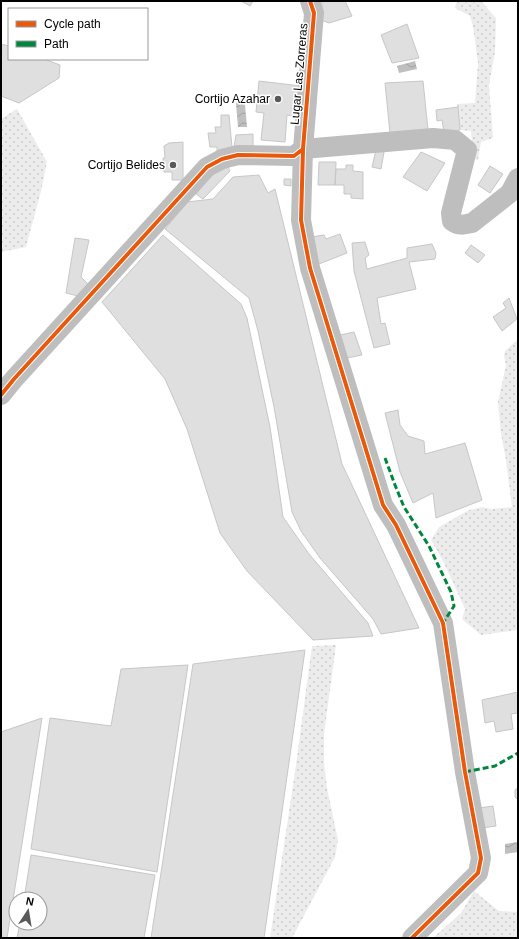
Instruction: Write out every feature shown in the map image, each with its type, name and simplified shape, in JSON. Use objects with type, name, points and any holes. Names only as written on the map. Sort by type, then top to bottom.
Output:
[{"type":"street","name":"Lugar Las Zorreras","points":[[310,1],[314,13],[303,149],[301,220],[310,268],[383,505],[396,525],[443,623],[467,779],[481,858],[478,873],[412,938]]},
{"type":"street","points":[[1,395],[207,167],[222,158],[238,154],[294,156],[303,149],[433,138],[455,140],[467,150],[451,213],[452,221],[458,225],[472,223],[510,193],[518,178]]},
{"type":"shaded area","points":[[457,1],[481,1],[496,18],[495,52],[489,85],[493,138],[481,142],[478,160],[473,159],[471,131],[460,130],[457,104],[475,103],[478,63],[473,26],[470,16],[455,8]]},
{"type":"shaded area","points":[[17,109],[47,162],[26,247],[1,252],[1,119]]},
{"type":"shaded area","points":[[518,339],[518,630],[481,635],[462,619],[465,609],[443,561],[431,540],[439,527],[469,510],[483,507],[491,509],[512,507],[501,434],[498,402],[506,365],[504,356],[505,351]]},
{"type":"shaded area","points":[[336,645],[324,734],[324,763],[327,788],[338,840],[335,857],[292,938],[270,938],[312,646]]},
{"type":"shaded area","points":[[474,891],[499,911],[518,912],[518,938],[433,938],[461,913]]},
{"type":"water","points":[[415,61],[417,69],[399,73],[397,66]]},
{"type":"water","points":[[242,99],[243,104],[245,105],[247,127],[238,127],[236,104],[238,100]]},
{"type":"water","points":[[518,842],[518,852],[505,854],[505,844]]},
{"type":"building","points":[[241,1],[253,1],[250,6]]},
{"type":"building","points":[[322,1],[345,1],[352,16],[329,23],[321,20]]},
{"type":"building","points":[[407,24],[419,58],[392,63],[381,35]]},
{"type":"building","points":[[1,44],[8,46],[8,60],[47,60],[60,65],[59,78],[19,103],[1,96]]},
{"type":"building","name":"Cortijo Azahar","points":[[259,81],[301,86],[297,117],[287,115],[285,142],[261,140],[264,113],[256,112]]},
{"type":"building","points":[[423,81],[428,130],[390,133],[385,83]]},
{"type":"building","points":[[458,107],[460,130],[444,132],[442,120],[437,121],[436,110]]},
{"type":"building","points":[[221,115],[229,115],[232,147],[217,155],[217,147],[210,147],[208,133],[216,133],[215,127],[221,127]]},
{"type":"building","points":[[253,134],[253,146],[234,147],[236,135]]},
{"type":"building","name":"Cortijo Belides","points":[[183,142],[183,180],[172,180],[172,172],[164,172],[164,146],[169,143]]},
{"type":"building","points":[[376,150],[384,152],[381,169],[372,167]]},
{"type":"building","points":[[421,152],[445,163],[427,191],[403,177]]},
{"type":"building","points":[[319,162],[336,162],[335,185],[318,185]]},
{"type":"building","points":[[346,165],[353,165],[353,171],[363,172],[363,199],[351,198],[351,194],[344,194],[344,185],[335,185],[336,169],[346,169]]},
{"type":"building","points":[[490,166],[503,174],[490,193],[478,185]]},
{"type":"building","points":[[228,167],[230,171],[203,199],[196,194],[212,175]]},
{"type":"building","points":[[259,175],[268,193],[275,189],[342,464],[419,628],[381,634],[373,619],[320,558],[301,531],[292,512],[274,407],[258,331],[249,298],[165,229],[187,202],[213,199],[233,177]]},
{"type":"building","points":[[284,179],[291,179],[291,186],[284,185]]},
{"type":"building","points":[[340,234],[347,253],[319,264],[311,237],[324,235],[326,239]]},
{"type":"building","points":[[163,235],[241,304],[247,318],[270,427],[283,517],[309,554],[368,623],[373,636],[313,640],[247,571],[220,533],[187,429],[165,379],[102,302]]},
{"type":"building","points":[[75,238],[89,240],[81,277],[88,284],[78,296],[66,293]]},
{"type":"building","points":[[365,242],[369,255],[365,258],[367,269],[407,258],[407,248],[432,244],[436,253],[435,259],[409,262],[416,289],[377,298],[381,324],[385,323],[390,344],[374,348],[354,271],[352,243]]},
{"type":"building","points":[[471,245],[485,255],[478,263],[465,253]]},
{"type":"building","points":[[509,298],[517,319],[502,331],[493,317],[506,308],[503,303]]},
{"type":"building","points":[[354,332],[362,355],[347,358],[340,335]]},
{"type":"building","points":[[398,410],[400,425],[408,436],[424,441],[425,454],[465,443],[482,500],[436,518],[433,493],[413,503],[400,472],[385,413]]},
{"type":"building","points":[[305,650],[264,938],[151,938],[193,664]]},
{"type":"building","points":[[188,665],[157,872],[31,849],[50,718],[111,726],[121,669]]},
{"type":"building","points":[[518,692],[518,713],[511,714],[513,729],[496,732],[494,721],[485,723],[482,700]]},
{"type":"building","points":[[42,718],[14,891],[8,891],[7,938],[1,938],[1,732]]},
{"type":"building","points":[[518,788],[518,800],[515,797],[515,790]]},
{"type":"building","points":[[493,806],[496,826],[482,828],[479,808]]},
{"type":"building","points":[[31,855],[155,875],[144,938],[17,938],[18,931],[48,931],[48,891],[25,891]]},
{"type":"marked path","points":[[385,458],[404,507],[429,546],[451,592],[454,606],[443,623]]},
{"type":"marked path","points":[[465,772],[495,766],[518,753]]},
{"type":"cycle path","points":[[310,1],[314,13],[303,149],[301,220],[310,268],[383,505],[396,525],[443,623],[465,772],[481,858],[478,873],[412,938]]},
{"type":"cycle path","points":[[1,395],[207,167],[222,159],[238,155],[294,156],[303,149]]},
{"type":"place","name":"Cortijo Azahar","points":[[278,99]]},
{"type":"place","name":"Cortijo Belides","points":[[173,165]]}]
